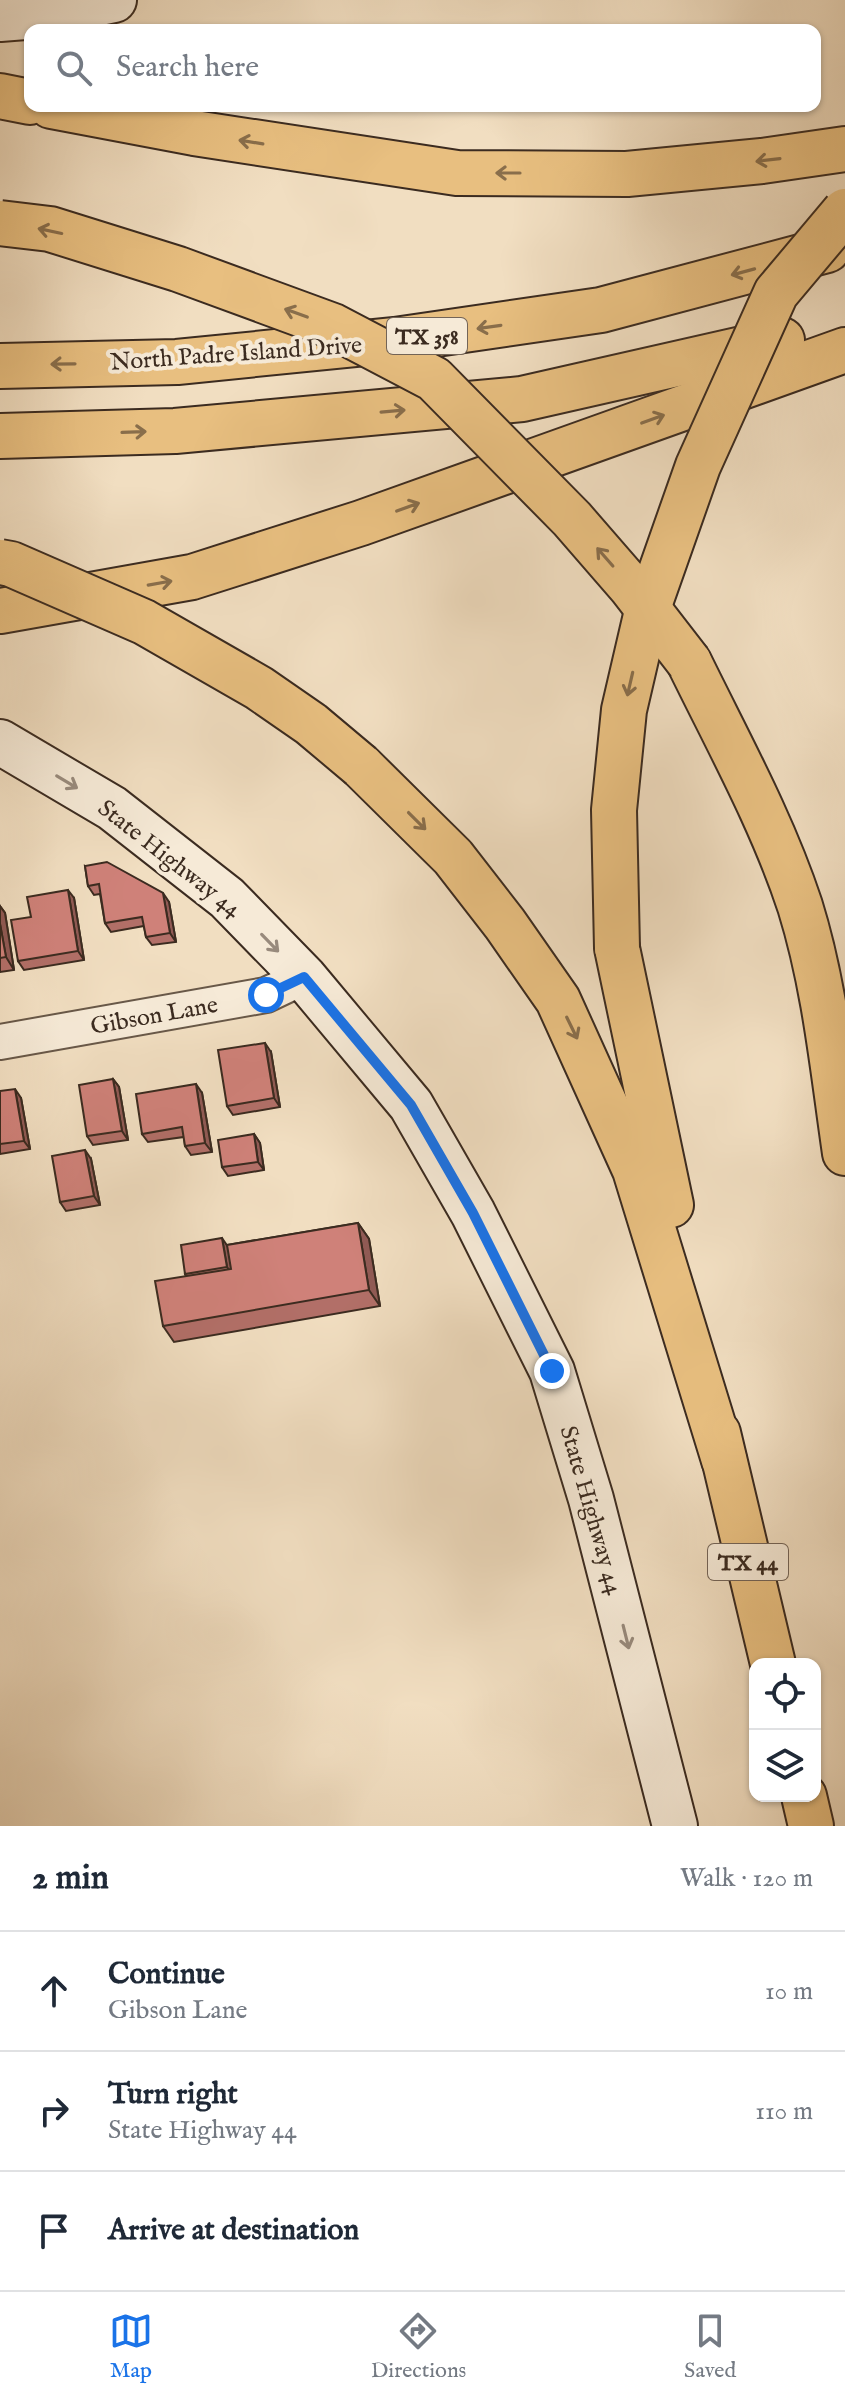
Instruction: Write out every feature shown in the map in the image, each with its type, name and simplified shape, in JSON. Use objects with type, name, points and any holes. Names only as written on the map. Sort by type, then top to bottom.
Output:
[{"type":"highway","points":[[0,96],[24,101]]},
{"type":"highway","points":[[83,112],[194,133],[457,173],[627,174],[762,161],[845,149]]},
{"type":"highway","points":[[724,1460],[617,948],[614,810],[624,710],[647,611],[698,466],[776,293],[845,211]]},
{"type":"highway","points":[[0,223],[50,229],[178,269],[333,326],[434,379],[572,519],[631,587],[689,662],[771,829],[800,908],[821,991],[845,1153]]},
{"type":"highway","name":"North Padre Island Drive","points":[[0,366],[177,362],[411,338],[601,310],[845,245]]},
{"type":"highway","points":[[0,436],[175,431],[522,399],[845,326]]},
{"type":"highway","points":[[0,611],[192,577],[361,523],[845,350]]},
{"type":"highway","points":[[0,562],[157,629],[259,688],[311,724],[361,766],[453,857],[558,1000],[635,1170],[724,1460]]},
{"type":"highway","name":"TX 44","points":[[724,1460],[772,1658]]},
{"type":"highway","points":[[805,1802],[811,1826]]},
{"type":"main road","points":[[0,19],[38,16],[114,0]]},
{"type":"main road","name":"State Highway 44","points":[[0,742],[112,808],[227,898],[304,977],[411,1105],[473,1213],[552,1371],[591,1499],[675,1826]]},
{"type":"street","name":"Gibson Lane","points":[[0,1042],[266,995],[304,977]]},
{"type":"building","points":[[107,862],[163,893],[170,933],[146,937],[142,917],[105,923],[99,884],[88,886],[85,866]]},
{"type":"building","points":[[68,890],[78,951],[18,961],[11,920],[31,917],[27,897]]},
{"type":"building","points":[[0,924],[6,957],[0,958]]},
{"type":"building","points":[[265,1043],[274,1098],[227,1106],[218,1050]]},
{"type":"building","points":[[113,1079],[122,1131],[87,1136],[79,1085]]},
{"type":"building","points":[[196,1084],[205,1143],[185,1146],[182,1127],[142,1134],[136,1094]]},
{"type":"building","points":[[15,1089],[24,1141],[0,1144],[0,1091]]},
{"type":"building","points":[[254,1134],[258,1162],[222,1167],[218,1140]]},
{"type":"building","points":[[85,1150],[94,1196],[60,1202],[52,1156]]},
{"type":"building","points":[[358,1223],[369,1290],[163,1326],[155,1281],[231,1269],[227,1245]]},
{"type":"building","points":[[222,1238],[227,1267],[185,1274],[181,1245]]},
{"type":"route","points":[[266,995],[304,977],[411,1105],[473,1213],[552,1371]]}]
